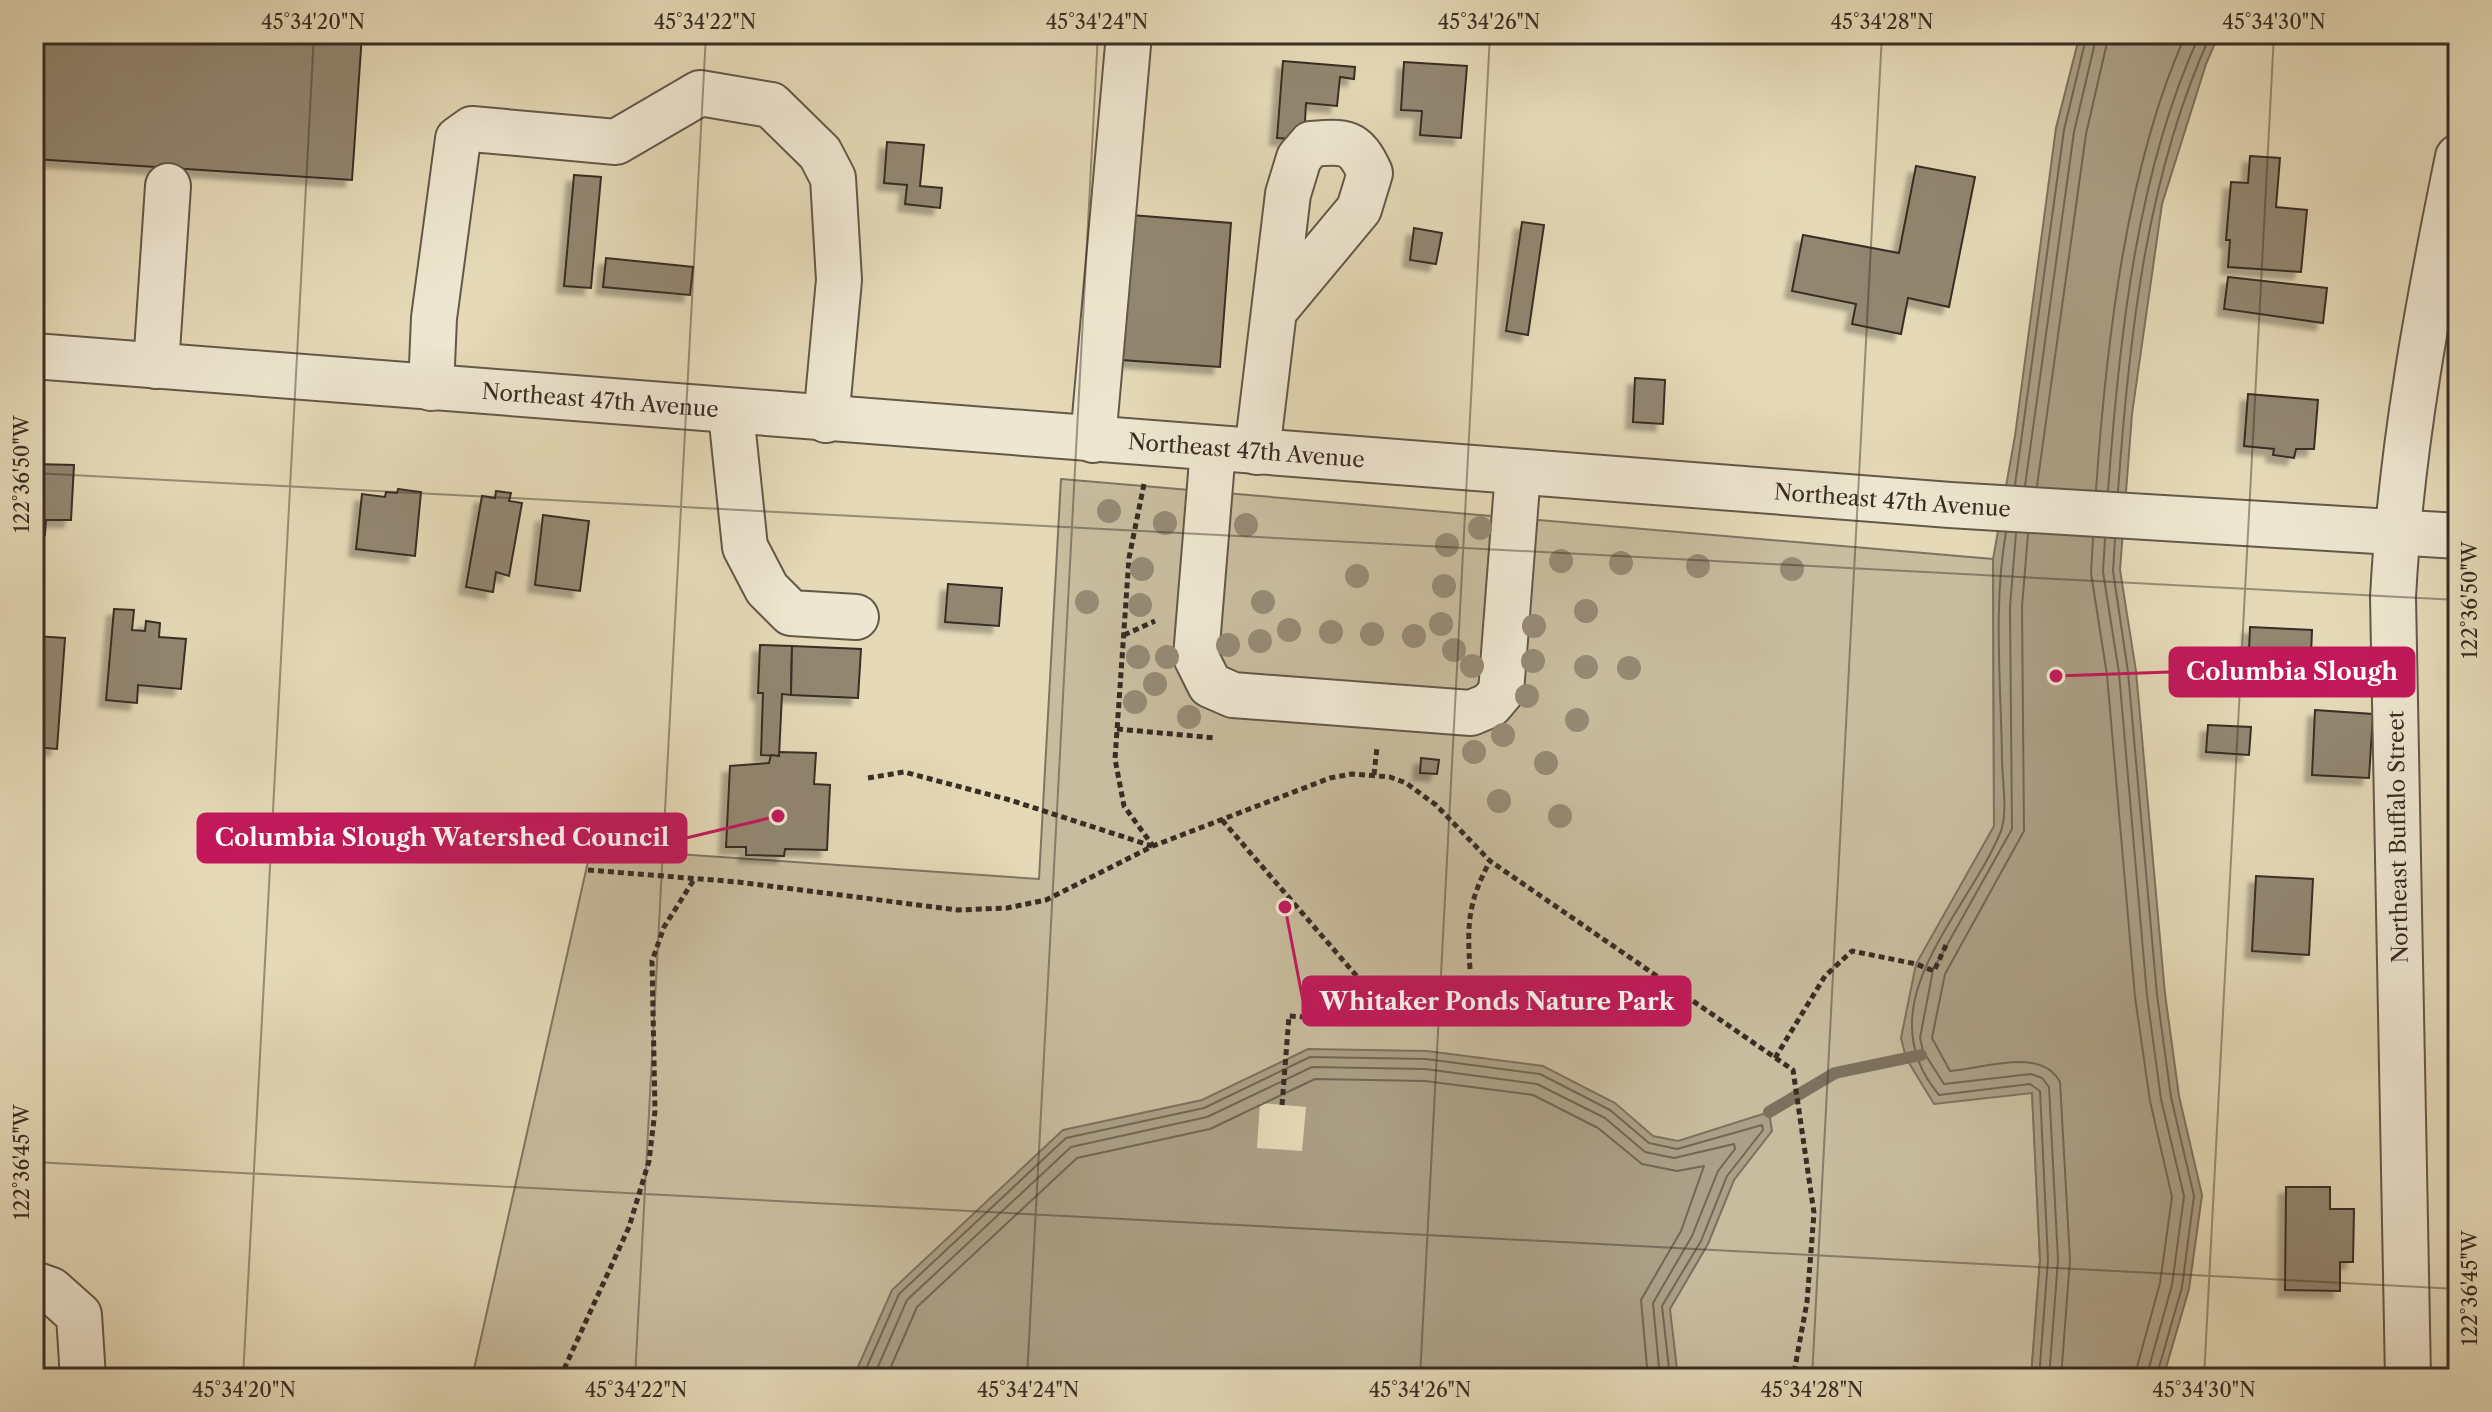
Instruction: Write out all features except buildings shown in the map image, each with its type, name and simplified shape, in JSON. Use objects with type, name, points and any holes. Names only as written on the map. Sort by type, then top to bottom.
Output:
[{"type":"street","points":[[1093,440],[1129,34]]},
{"type":"street","points":[[431,388],[434,318],[458,139],[472,129],[616,142],[700,93],[771,105],[820,153],[833,178],[839,280],[826,420]]},
{"type":"street","name":"Northeast Buffalo Street","points":[[2408,1378],[2393,597],[2396,533],[2415,373],[2458,157]]},
{"type":"street","points":[[156,366],[168,186]]},
{"type":"street","points":[[1257,452],[1275,310]]},
{"type":"street","name":"Northeast 47th Avenue","points":[[34,356],[731,413],[1950,505],[2458,536]]},
{"type":"street","points":[[731,413],[745,547],[767,589],[791,613],[856,617]]},
{"type":"street","points":[[1213,449],[1196,657],[1210,685],[1233,695],[1351,704],[1471,713],[1490,705],[1501,692],[1518,472]]},
{"type":"street","points":[[34,1284],[51,1290],[79,1315],[83,1378]]},
{"type":"path","points":[[1147,444],[1143,500],[1129,558],[1115,759],[1124,806],[1153,846]]},
{"type":"path","points":[[868,778],[904,772],[1010,800],[1153,846]]},
{"type":"path","points":[[588,870],[695,878],[958,910],[1007,908],[1046,900],[1153,846],[1330,778],[1352,774],[1390,777],[1406,783],[1436,805],[1490,861],[1793,1070],[1814,1213],[1813,1251],[1793,1378]]},
{"type":"path","points":[[1222,820],[1373,995],[1368,1021],[1289,1016],[1282,1105]]},
{"type":"path","points":[[1470,969],[1469,912],[1473,892],[1490,861]]},
{"type":"path","points":[[560,1378],[629,1227],[649,1161],[655,1111],[652,961],[664,927],[695,878]]},
{"type":"path","points":[[1775,1058],[1825,976],[1852,951],[1916,964],[1934,971],[1947,943]]},
{"type":"shaded area","points":[[1061,479],[1993,559],[1994,826],[2032,1092],[2040,1260],[2031,1378],[472,1378],[591,848],[1039,879]]},
{"type":"water","points":[[2080,34],[2219,34],[2206,64],[2162,204],[2132,414],[2120,570],[2136,671],[2165,994],[2179,1096],[2202,1195],[2189,1289],[2163,1378],[2031,1378],[2040,1260],[2032,1093],[1934,1104],[1906,1058],[1901,1038],[1916,964],[1994,826],[1993,559],[2015,436],[2056,128]]},
{"type":"water","points":[[1308,1049],[1427,1051],[1543,1066],[1615,1103],[1653,1136],[1678,1141],[1769,1112],[1772,1131],[1734,1180],[1708,1244],[1670,1309],[1678,1378],[853,1378],[892,1290],[1063,1130],[1202,1100]]},
{"type":"pier","points":[[1260,1103],[1306,1107],[1302,1151],[1257,1148]]},
{"type":"waterway","points":[[1769,1112],[1835,1073],[1921,1055]]},
{"type":"place","name":"Columbia Slough","points":[[2056,676]]},
{"type":"place","name":"Columbia Slough Watershed Council","points":[[778,816]]},
{"type":"place","name":"Whitaker Ponds Nature Park","points":[[1285,907]]}]
